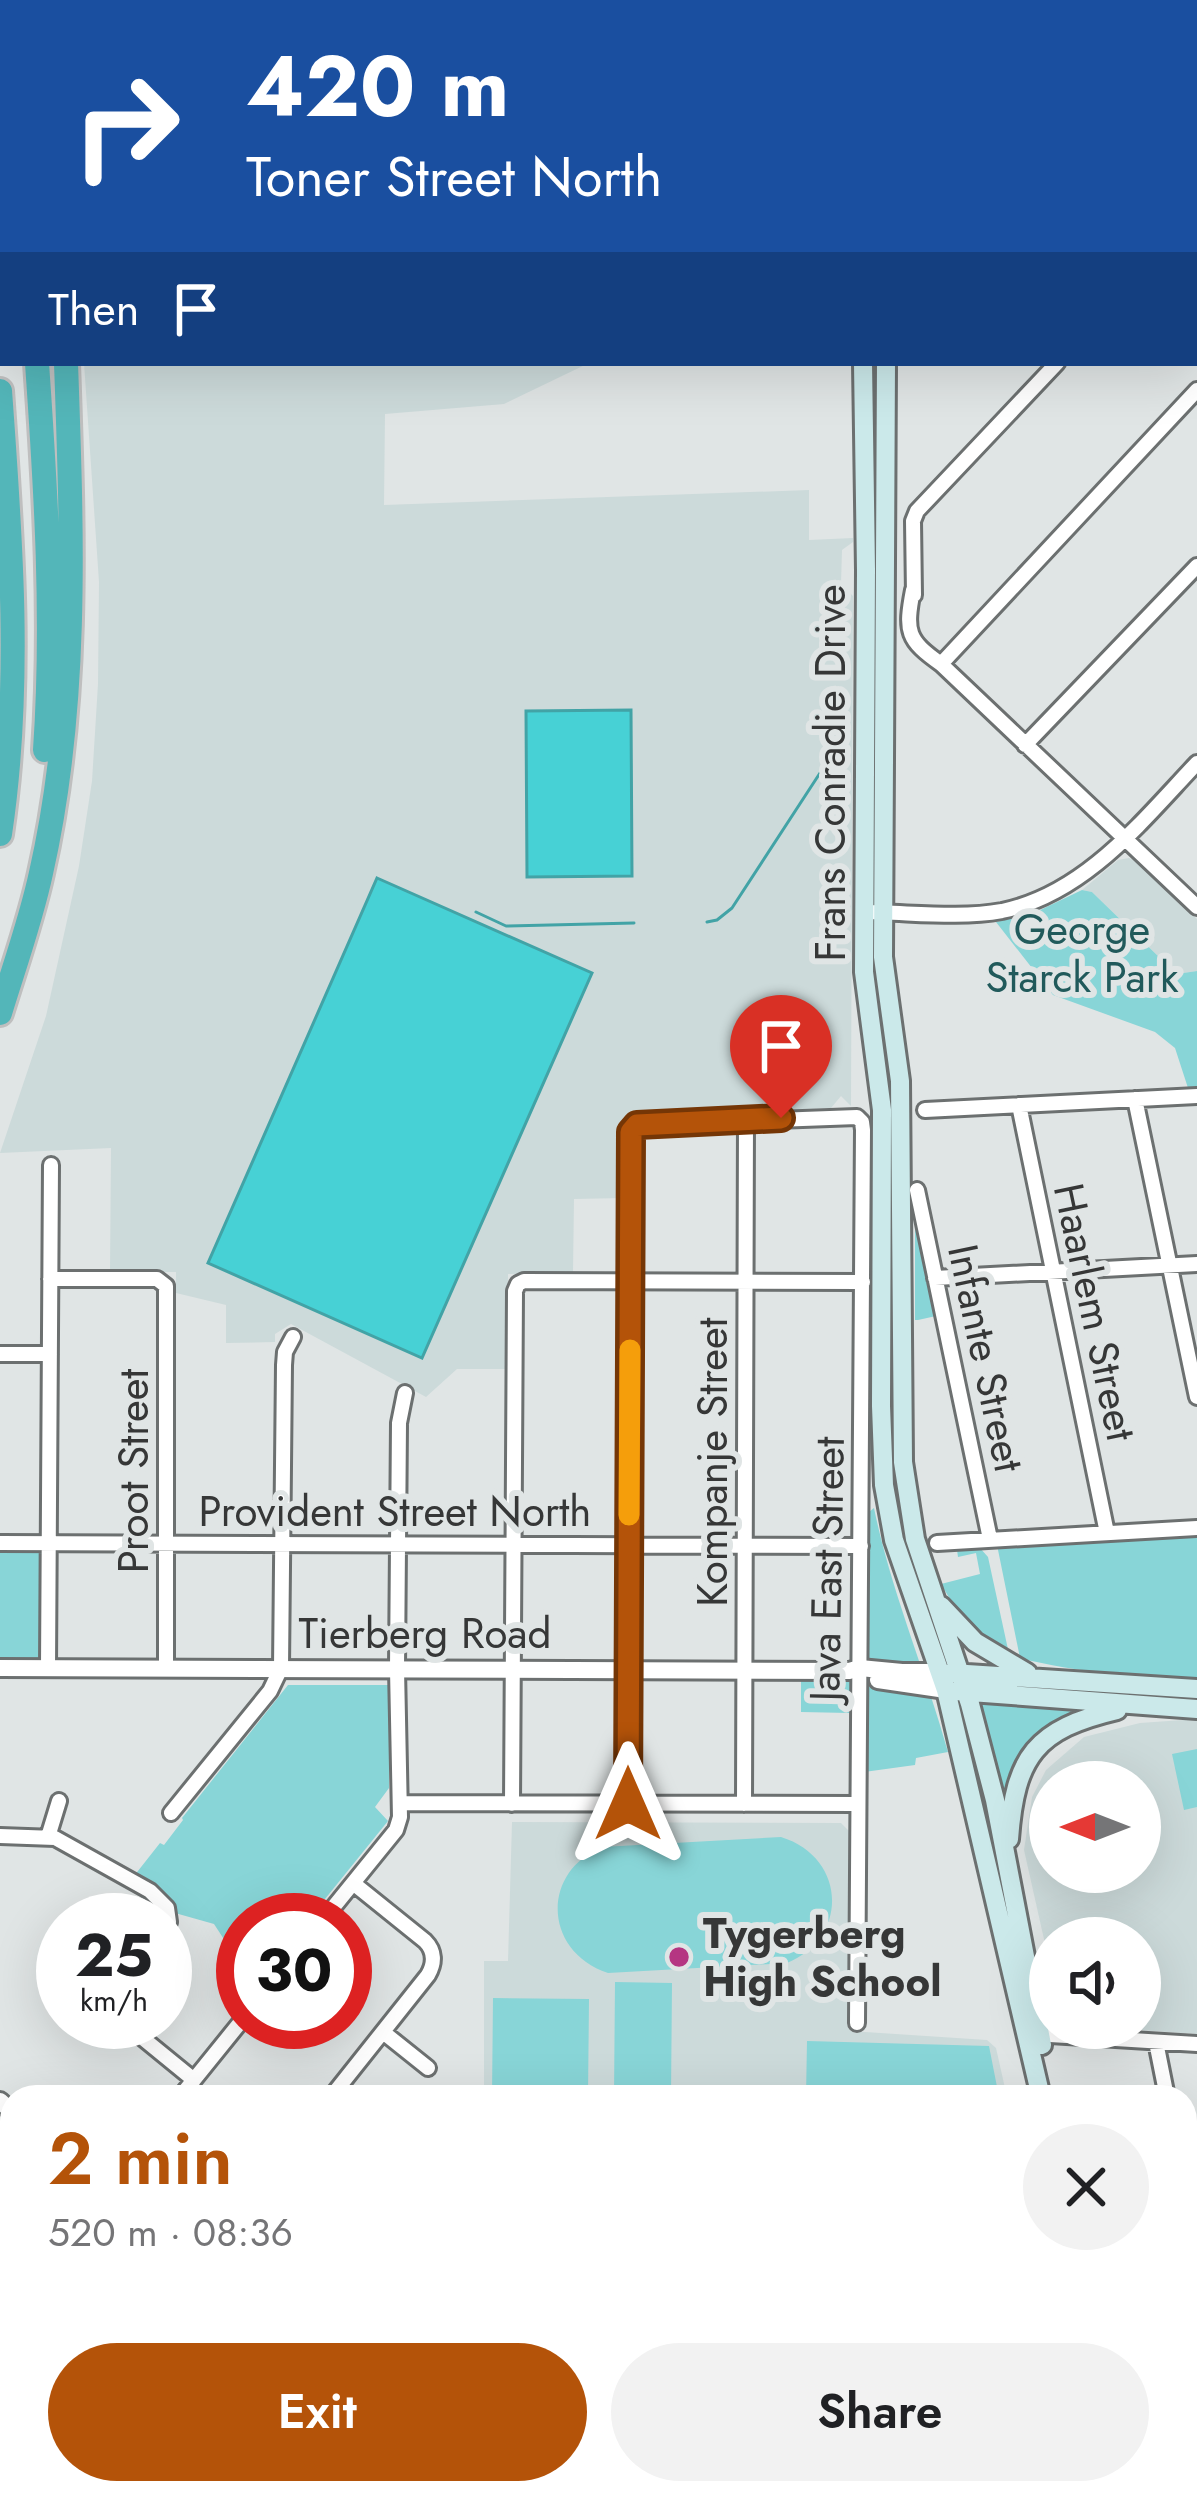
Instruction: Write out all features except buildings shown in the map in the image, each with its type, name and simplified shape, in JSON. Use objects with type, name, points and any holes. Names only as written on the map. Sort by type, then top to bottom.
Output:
[{"type":"highway","points":[[0,1012],[34,851],[48,714],[49,538],[37,366]]},
{"type":"highway","points":[[0,1012],[41,875],[67,693],[71,514],[65,366]]},
{"type":"highway","points":[[0,392],[13,627],[0,834]]},
{"type":"main road","name":"Frans Conradie Drive","points":[[863,366],[873,912],[900,1081],[903,1462],[915,1539],[934,1598],[1029,2016]]},
{"type":"main road","name":"Frans Conradie Drive","points":[[886,366],[873,912],[864,972],[882,1110],[883,1470],[894,1540],[984,1758],[1007,1861],[1029,2007]]},
{"type":"main road","points":[[934,1598],[975,1642],[1032,1676]]},
{"type":"main road","name":"Tierberg Road","points":[[953,1682],[1032,1676],[1197,1689]]},
{"type":"main road","name":"Tierberg Road","points":[[953,1682],[1197,1709]]},
{"type":"main road","points":[[1007,1861],[1014,1790],[1035,1749],[1076,1721],[1140,1705]]},
{"type":"main road","name":"Frans Conradie Drive","points":[[1035,2049],[1039,2085]]},
{"type":"main road","name":"Frans Conradie Drive","points":[[1038,2049],[1049,2085]]},
{"type":"street","points":[[1054,366],[917,512],[913,521],[915,635],[1197,907]]},
{"type":"street","points":[[938,662],[1197,390]]},
{"type":"street","points":[[1025,746],[1197,566]]},
{"type":"street","points":[[873,912],[970,914],[1020,906],[1076,879],[1124,840],[1197,763]]},
{"type":"street","points":[[925,1110],[1197,1096]]},
{"type":"street","points":[[1135,1099],[1197,1397]]},
{"type":"street","name":"Haarlem Street","points":[[1018,1105],[1107,1532]]},
{"type":"street","name":"Java East Street","points":[[746,1120],[857,1117],[863,1126],[857,2024]]},
{"type":"street","points":[[628,1804],[631,1132],[635,1126],[746,1120]]},
{"type":"street","name":"Kompanje Street","points":[[745,1804],[746,1120]]},
{"type":"street","points":[[48,1667],[51,1166]]},
{"type":"street","name":"Infante Street","points":[[917,1190],[990,1539]]},
{"type":"street","points":[[935,1278],[1197,1264]]},
{"type":"street","name":"Proot Street","points":[[50,1279],[157,1279],[165,1283],[166,1668]]},
{"type":"street","points":[[512,1804],[518,1284],[863,1282]]},
{"type":"street","points":[[171,1813],[270,1691],[281,1668],[284,1358],[293,1337]]},
{"type":"street","points":[[0,1354],[50,1354]]},
{"type":"street","points":[[345,1893],[396,1830],[400,1803],[399,1423],[405,1394]]},
{"type":"street","points":[[937,1543],[1197,1528]]},
{"type":"street","name":"Provident Street North","points":[[0,1543],[861,1546]]},
{"type":"street","name":"Tierberg Road","points":[[0,1668],[902,1672],[953,1682]]},
{"type":"street","points":[[48,1837],[59,1801]]},
{"type":"street","points":[[400,1803],[858,1804]]},
{"type":"street","points":[[0,1836],[55,1838],[151,1893]]},
{"type":"street","points":[[341,2085],[433,1965],[425,1941],[353,1883]]},
{"type":"street","points":[[383,2032],[428,2068]]},
{"type":"street","points":[[1161,2042],[1197,2044]]},
{"type":"street","points":[[156,2049],[194,2080]]},
{"type":"street","points":[[190,2085],[218,2049]]},
{"type":"street","points":[[1157,2049],[1165,2085]]},
{"type":"shaded area","points":[[84,366],[583,366],[504,404],[385,414],[384,505],[809,490],[809,540],[853,538],[842,550],[841,584],[853,596],[851,1106],[841,1096],[831,1108],[625,1119],[624,1198],[574,1199],[573,1273],[508,1274],[507,1369],[457,1369],[426,1397],[291,1324],[275,1334],[275,1342],[226,1343],[226,1305],[176,1293],[176,1272],[110,1272],[111,1148],[0,1153],[46,1016],[79,866],[92,781],[99,582]]},
{"type":"shaded area","points":[[631,710],[632,876],[527,877],[526,711]]},
{"type":"shaded area","points":[[1129,858],[1197,919],[1197,971],[1163,976],[1160,958],[1092,892],[1082,890],[1118,860]]},
{"type":"shaded area","points":[[377,878],[592,973],[422,1358],[208,1263]]},
{"type":"shaded area","points":[[1197,1719],[1197,2034],[1161,2032],[1161,1917],[1039,1917],[1034,1893],[1161,1893],[1161,1761],[1056,1761],[1084,1737],[1140,1723]]},
{"type":"shaded area","points":[[1029,1817],[1029,1872],[1024,1850]]},
{"type":"shaded area","name":"Tygerberg High School","points":[[512,1822],[841,1823],[850,1832],[850,2031],[987,2040],[996,2048],[1004,2085],[484,2085],[484,1961],[508,1961]]},
{"type":"green space","name":"George Starck Park","points":[[1082,890],[1092,892],[1160,958],[1163,976],[1197,971],[1197,1088],[1188,1088],[1175,1048],[1155,1032],[1053,995],[996,922],[1034,913]]},
{"type":"green space","points":[[874,932],[892,1072],[916,1568],[925,1608],[902,1538],[892,1486]]},
{"type":"green space","points":[[915,1219],[936,1316],[918,1320],[915,1320]]},
{"type":"green space","points":[[874,1508],[948,1752],[916,1758],[915,1765],[864,1772],[869,1512]]},
{"type":"green space","points":[[1197,1535],[1197,1680],[1085,1670],[1020,1658],[997,1545]]},
{"type":"green space","points":[[0,1548],[44,1554],[42,1655],[33,1661],[0,1657]]},
{"type":"green space","points":[[980,1548],[988,1557],[1009,1654],[970,1624],[941,1584],[980,1574],[976,1553],[958,1557],[957,1550]]},
{"type":"green space","points":[[801,1678],[850,1680],[849,1713],[801,1712]]},
{"type":"green space","points":[[288,1685],[389,1685],[389,1788],[375,1807],[388,1821],[330,1893],[216,1893],[216,1927],[192,1918],[192,1893],[161,1893],[134,1876]]},
{"type":"green space","points":[[979,1701],[1076,1712],[1052,1727],[1006,1809]]},
{"type":"green space","points":[[1197,1749],[1197,1807],[1184,1810],[1172,1754]]},
{"type":"green space","points":[[781,1837],[818,1861],[832,1898],[822,1935],[787,1963],[608,1973],[587,1963],[562,1931],[560,1893],[568,1875],[602,1847]]},
{"type":"green space","points":[[615,1982],[672,1983],[671,2085],[614,2085]]},
{"type":"green space","points":[[493,1998],[589,1999],[588,2085],[492,2085]]},
{"type":"green space","points":[[807,2041],[989,2046],[997,2085],[806,2085]]},
{"type":"waterway","points":[[707,922],[732,908],[820,773]]},
{"type":"waterway","points":[[476,912],[506,926],[634,923]]},
{"type":"slow traffic","points":[[629,1515],[630,1350]]},
{"type":"place","name":"Tygerberg High School","points":[[679,1957]]},
{"type":"route","points":[[628,1804],[631,1132],[637,1125],[781,1118]]}]
